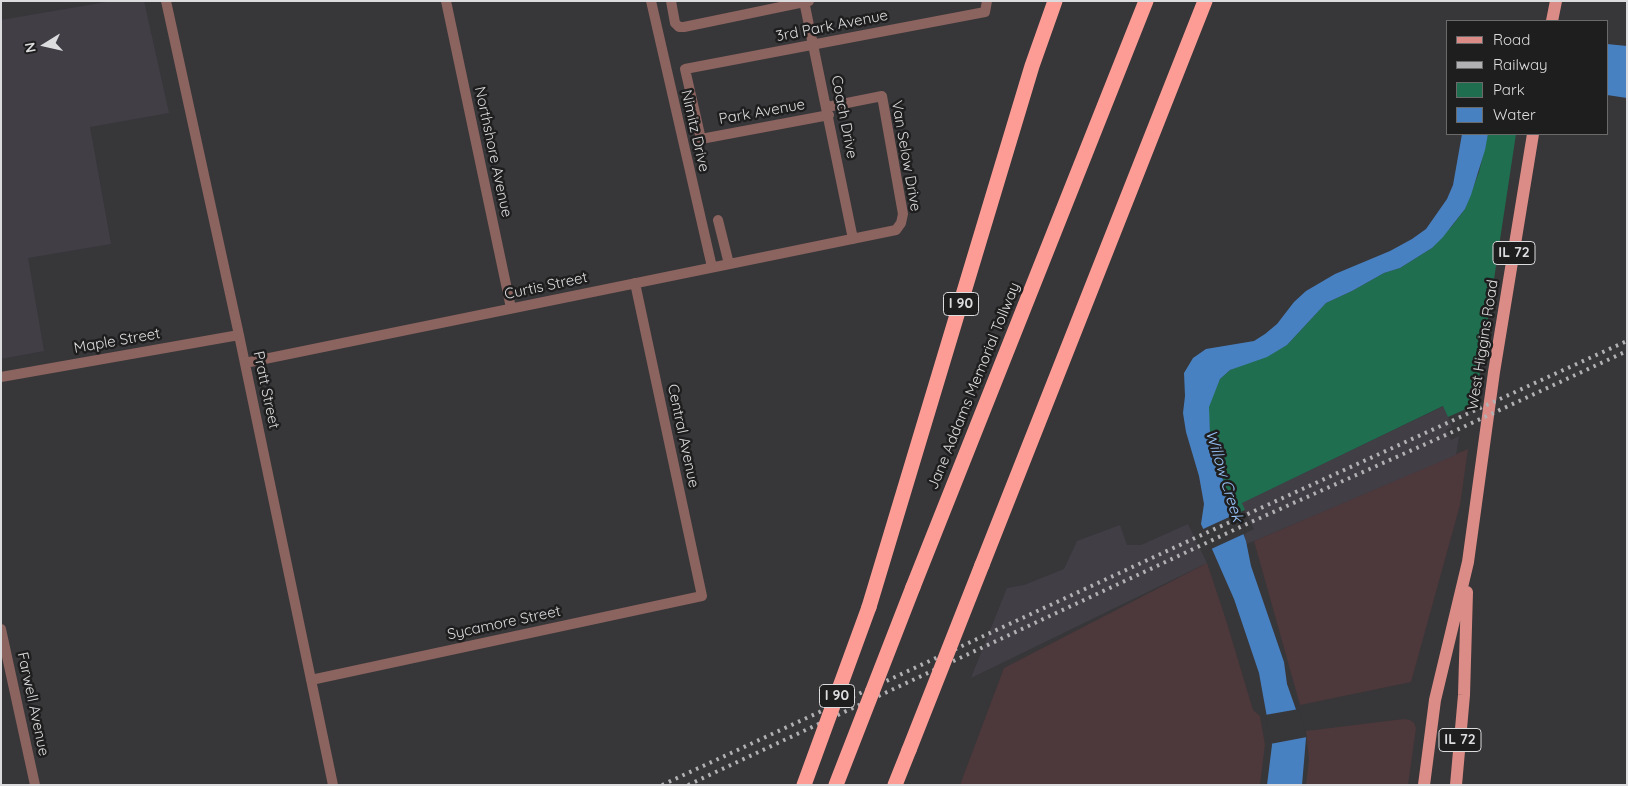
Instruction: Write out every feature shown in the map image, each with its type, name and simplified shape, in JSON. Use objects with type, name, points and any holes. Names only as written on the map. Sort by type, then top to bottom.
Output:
[{"type":"highway","name":"Jane Addams Memorial Tollway","points":[[804,785],[869,607],[1032,66],[1055,1]]},
{"type":"highway","name":"Jane Addams Memorial Tollway","points":[[836,785],[1146,1]]},
{"type":"highway","points":[[895,785],[1205,1]]},
{"type":"main road","points":[[1552,20],[1556,1]]},
{"type":"main road","name":"West Higgins Road","points":[[1424,785],[1435,700],[1468,562],[1494,372],[1533,135]]},
{"type":"main road","name":"West Higgins Road","points":[[1456,785],[1464,695],[1468,562]]},
{"type":"street","name":"Pratt Street","points":[[166,1],[245,363],[333,785]]},
{"type":"street","name":"Northshore Avenue","points":[[446,1],[511,308]]},
{"type":"street","name":"Nimitz Drive","points":[[651,1],[712,267]]},
{"type":"street","points":[[671,1],[675,23],[679,27],[806,2]]},
{"type":"street","name":"3rd Park Avenue","points":[[701,139],[686,69],[985,12],[987,1]]},
{"type":"street","name":"Coach Drive","points":[[806,2],[853,239]]},
{"type":"street","name":"Van Selow Drive","points":[[828,111],[882,96],[902,220],[896,230],[853,239]]},
{"type":"street","name":"Park Avenue","points":[[701,139],[828,111]]},
{"type":"street","points":[[718,220],[729,264]]},
{"type":"street","name":"Curtis Street","points":[[245,363],[853,239]]},
{"type":"street","name":"Central Avenue","points":[[635,283],[702,596]]},
{"type":"street","name":"Maple Street","points":[[1,376],[239,335]]},
{"type":"street","name":"Sycamore Street","points":[[311,680],[702,596]]},
{"type":"street","name":"Farwell Avenue","points":[[1,629],[34,785]]},
{"type":"shaded area","points":[[112,1],[144,1],[169,113],[90,127],[111,244],[28,258],[44,351],[1,359],[1,20]]},
{"type":"shaded area","points":[[1444,406],[1452,427],[1446,430],[1451,440],[1459,436],[1456,455],[1247,544],[1244,534],[1254,529],[1241,503]]},
{"type":"shaded area","points":[[1468,449],[1460,505],[1411,682],[1300,705],[1254,541]]},
{"type":"shaded area","points":[[1188,524],[1207,563],[971,678],[1007,588],[1024,585],[1064,569],[1077,541],[1120,525],[1127,545],[1141,545]]},
{"type":"shaded area","points":[[1207,563],[1253,710],[1260,716],[1265,745],[1260,785],[960,785],[1004,668]]},
{"type":"shaded area","points":[[1404,719],[1414,723],[1416,728],[1408,785],[1306,785],[1309,759],[1306,731]]},
{"type":"green space","points":[[1488,135],[1516,135],[1475,405],[1448,417],[1443,406],[1242,503],[1245,510],[1235,514],[1216,461],[1210,433],[1208,407],[1220,379],[1230,370],[1287,345],[1326,303],[1384,273],[1400,268],[1432,248],[1465,209],[1479,172]]},
{"type":"water","points":[[1608,44],[1627,46],[1627,98],[1608,95]]},
{"type":"water","points":[[1462,135],[1488,135],[1485,150],[1465,209],[1432,248],[1400,268],[1384,273],[1326,303],[1287,345],[1267,357],[1230,370],[1220,379],[1209,407],[1210,433],[1216,461],[1246,541],[1251,566],[1284,662],[1287,684],[1306,738],[1302,785],[1267,785],[1272,745],[1259,673],[1234,599],[1201,524],[1204,504],[1183,413],[1185,396],[1184,373],[1193,358],[1206,349],[1254,341],[1277,324],[1294,302],[1306,291],[1335,274],[1390,251],[1412,239],[1426,229],[1447,199],[1453,185]]},
{"type":"pier","points":[[1238,513],[1246,533],[1209,550],[1201,530]]},
{"type":"pier","points":[[1299,709],[1307,737],[1270,744],[1265,715]]},
{"type":"railway","points":[[662,785],[1195,538],[1627,341]]},
{"type":"railway","points":[[688,785],[1251,522],[1627,351]]},
{"type":"water label","name":"Willow Creek","points":[[1224,476]]}]
